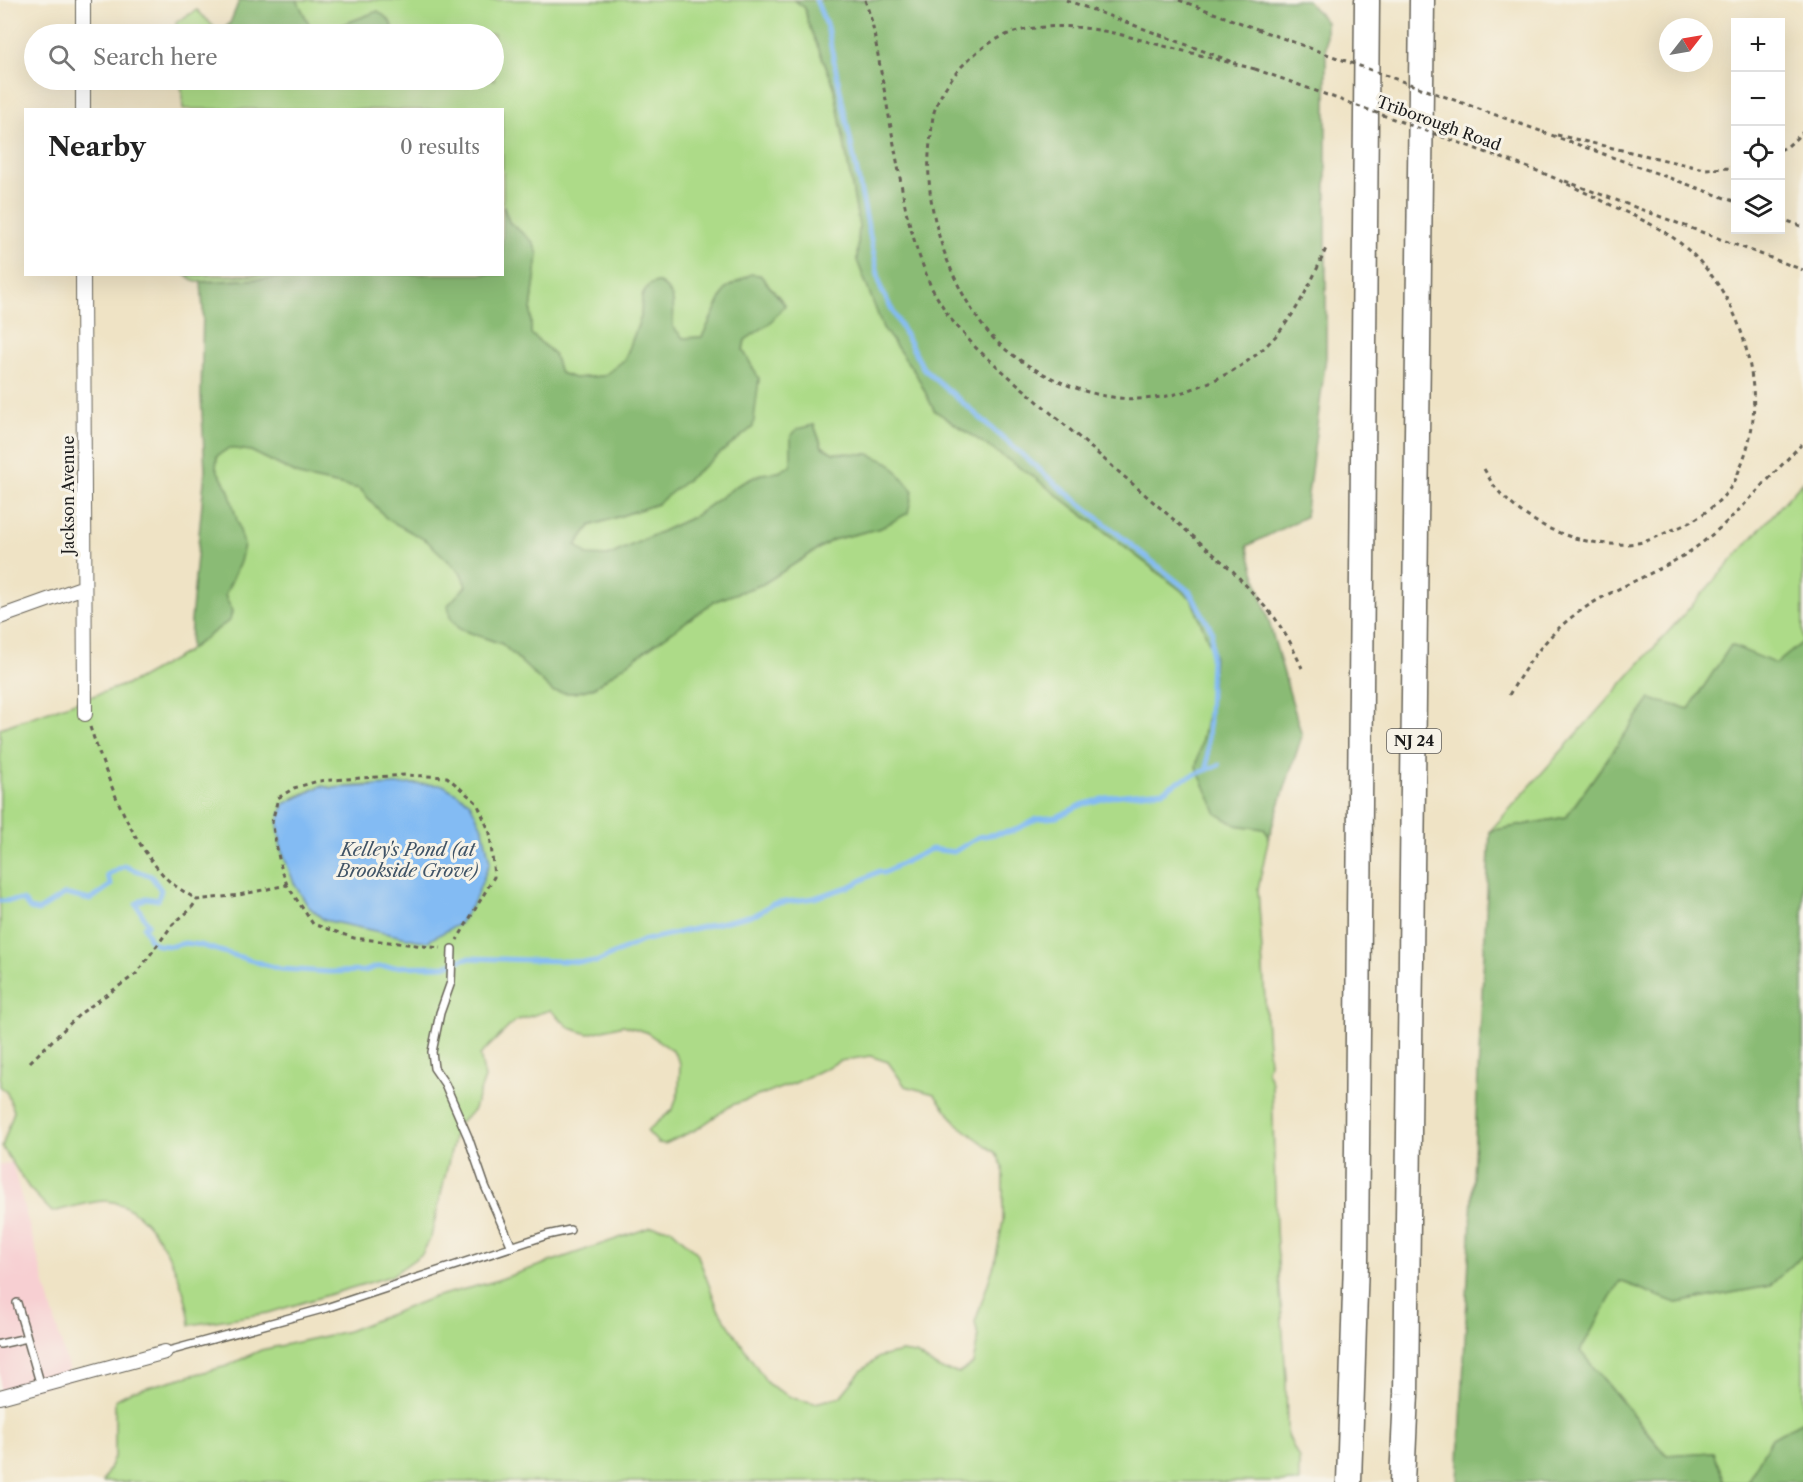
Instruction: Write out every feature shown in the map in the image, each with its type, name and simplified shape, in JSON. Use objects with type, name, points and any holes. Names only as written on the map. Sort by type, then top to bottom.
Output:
[{"type":"highway","points":[[1349,1482],[1356,1238],[1367,0]]},
{"type":"highway","name":"NJ 24","points":[[1402,1482],[1406,1394],[1422,0]]},
{"type":"street","points":[[83,0],[83,24]]},
{"type":"street","points":[[83,90],[83,108]]},
{"type":"street","name":"Jackson Avenue","points":[[84,276],[85,714]]},
{"type":"street","points":[[0,617],[84,587]]},
{"type":"street","points":[[0,1397],[165,1352]]},
{"type":"lane","points":[[452,949],[451,982],[440,1013],[432,1052],[434,1068],[445,1084],[512,1247]]},
{"type":"lane","points":[[165,1352],[326,1308],[570,1230]]},
{"type":"lane","points":[[17,1303],[41,1386]]},
{"type":"lane","points":[[0,1344],[27,1338]]},
{"type":"path","points":[[865,0],[872,22],[906,211],[931,287],[949,317],[976,348],[1233,571],[1275,618],[1290,642],[1302,669]]},
{"type":"path","name":"Triborough Road","points":[[1066,0],[1803,270]]},
{"type":"path","name":"Triborough Road","points":[[1179,0],[1731,200]]},
{"type":"path","points":[[1255,69],[1096,28],[1064,25],[1027,29],[996,39],[973,55],[948,82],[934,111],[928,150],[930,192],[938,235],[957,283],[983,326],[1011,355],[1019,360],[1046,376],[1092,394],[1149,399],[1176,394],[1222,378],[1267,346],[1293,315],[1310,288],[1328,246]]},
{"type":"path","points":[[1543,132],[1704,169],[1731,168]]},
{"type":"path","points":[[1785,146],[1803,132]]},
{"type":"path","points":[[1485,469],[1496,488],[1524,514],[1567,536],[1608,544],[1645,541],[1685,525],[1712,508],[1732,485],[1745,457],[1753,427],[1754,387],[1745,345],[1729,301],[1704,266],[1679,242],[1644,220],[1543,173]]},
{"type":"path","points":[[1785,220],[1803,227]]},
{"type":"path","points":[[1509,695],[1538,651],[1559,627],[1597,601],[1670,563],[1718,530],[1803,443]]},
{"type":"path","points":[[85,714],[102,763],[134,836],[167,880],[197,900],[239,895],[287,885]]},
{"type":"path","points":[[405,775],[447,777],[477,804],[490,833],[494,877],[452,949],[354,938],[314,924],[287,885],[280,864],[272,822],[278,798],[294,788],[318,781],[405,775]]},
{"type":"path","points":[[30,1062],[81,1014],[136,974],[173,924],[190,910],[197,900]]},
{"type":"shaded area","points":[[12,1163],[71,1379],[0,1397],[0,1165]]},
{"type":"green space","points":[[237,0],[297,0],[309,24],[229,24],[239,1]]},
{"type":"green space","points":[[297,0],[794,0],[805,8],[808,23],[834,86],[859,226],[857,260],[883,328],[916,374],[934,410],[1035,478],[1191,598],[1214,655],[1211,697],[1236,825],[1264,829],[1269,836],[1258,889],[1269,1063],[1267,1071],[1272,1083],[1276,1230],[1286,1378],[1287,1433],[1299,1459],[1299,1482],[103,1482],[115,1455],[115,1400],[132,1391],[227,1366],[261,1350],[348,1331],[434,1297],[492,1282],[651,1227],[670,1228],[697,1253],[718,1309],[768,1384],[792,1398],[815,1403],[840,1397],[861,1371],[879,1357],[902,1352],[916,1354],[939,1369],[959,1373],[973,1364],[978,1337],[975,1322],[995,1262],[1003,1221],[1003,1167],[996,1153],[957,1124],[934,1094],[905,1086],[888,1062],[870,1056],[840,1061],[795,1083],[732,1105],[697,1129],[665,1144],[658,1143],[647,1131],[673,1109],[679,1090],[680,1063],[673,1051],[646,1032],[623,1025],[588,1034],[570,1028],[550,1010],[515,1021],[480,1055],[485,1078],[473,1111],[457,1125],[431,1237],[422,1254],[391,1276],[268,1313],[190,1325],[175,1269],[153,1231],[139,1216],[123,1206],[106,1201],[87,1203],[52,1212],[29,1188],[2,1147],[14,1111],[7,1093],[0,1086],[0,728],[133,682],[185,653],[230,620],[232,611],[225,595],[240,562],[229,491],[216,468],[217,456],[229,448],[251,451],[303,477],[360,489],[387,519],[427,540],[461,573],[466,586],[450,618],[459,629],[502,644],[553,692],[574,693],[593,688],[715,601],[763,584],[832,540],[881,528],[869,454],[833,453],[822,446],[814,425],[791,465],[779,472],[761,474],[738,485],[693,517],[608,556],[588,556],[576,545],[590,526],[657,504],[759,379],[743,350],[745,340],[770,323],[785,304],[760,275],[726,288],[702,337],[683,338],[673,327],[671,295],[664,286],[657,282],[649,285],[642,296],[641,317],[625,359],[604,376],[574,378],[560,373],[554,354],[531,334],[531,310],[538,254],[532,241],[509,222],[504,207],[504,108],[183,108],[182,90],[504,90],[504,24],[391,24],[378,11],[344,24],[309,24]],"holes":[[[373,785],[292,799],[321,786],[332,788]]]},
{"type":"green space","points":[[794,0],[1307,0],[1326,22],[1326,357],[1305,517],[1247,546],[1302,736],[1269,836],[1264,829],[1236,825],[1217,814],[1196,767],[1211,697],[1214,655],[1191,598],[1035,478],[934,410],[916,374],[883,328],[857,260],[859,226],[834,86],[808,23],[805,8]]},
{"type":"green space","points":[[197,10],[211,24],[176,24]]},
{"type":"green space","points":[[378,11],[391,24],[344,24]]},
{"type":"green space","points":[[504,207],[509,222],[532,241],[538,254],[531,310],[531,334],[554,354],[560,373],[574,378],[604,376],[625,359],[641,317],[642,296],[649,285],[657,282],[668,290],[673,301],[673,327],[683,338],[702,337],[726,288],[751,274],[760,275],[785,305],[770,323],[745,340],[743,350],[759,379],[753,427],[657,504],[590,526],[576,545],[587,555],[608,556],[693,517],[738,485],[761,474],[779,472],[791,465],[791,436],[797,429],[814,425],[822,447],[833,453],[869,454],[890,463],[913,491],[908,513],[881,528],[832,540],[763,584],[715,601],[593,688],[574,693],[553,692],[502,644],[459,629],[450,618],[448,605],[466,586],[461,573],[427,541],[387,519],[360,489],[303,477],[251,451],[229,448],[217,456],[216,468],[229,491],[244,545],[240,562],[225,595],[232,611],[230,620],[190,649],[205,470],[201,396],[203,310],[201,282],[296,276],[504,276]]},
{"type":"green space","points":[[187,276],[300,276],[287,278],[196,282]]},
{"type":"green space","points":[[1803,481],[1803,642],[1776,664],[1731,646],[1689,709],[1650,699],[1566,817],[1490,831]]},
{"type":"green space","points":[[1803,642],[1803,1255],[1769,1286],[1676,1303],[1620,1281],[1580,1351],[1666,1455],[1713,1452],[1725,1482],[1458,1482],[1490,831],[1566,817],[1650,699],[1689,709],[1731,645],[1776,664]]},
{"type":"green space","points":[[1803,1255],[1803,1421],[1772,1438],[1747,1482],[1725,1482],[1713,1452],[1667,1455],[1580,1351],[1620,1281],[1677,1303],[1769,1286]]},
{"type":"green space","points":[[1803,1421],[1803,1482],[1747,1482],[1772,1438]]},
{"type":"water","name":"Kelley's Pond (at Brookside Grove)","points":[[443,785],[469,801],[483,829],[490,862],[474,902],[459,924],[426,942],[324,920],[308,906],[294,883],[281,849],[278,823],[284,804],[321,786],[332,788]]},
{"type":"waterway","points":[[816,0],[827,27],[881,289],[923,368],[1058,486],[1190,592],[1212,631],[1207,770]]},
{"type":"waterway","points":[[0,901],[23,900],[30,909],[38,911],[65,894],[90,900],[111,885],[107,875],[124,866],[151,876],[161,890],[158,900],[146,898],[136,904],[148,924],[144,927],[150,940],[158,945],[172,946],[185,943],[200,945],[280,969],[330,972],[365,971],[376,967],[445,966],[467,958],[596,962],[642,941],[757,914],[772,904],[814,898],[851,886],[879,871],[883,873],[931,849],[954,852],[978,837],[1013,831],[1037,819],[1057,817],[1081,805],[1113,796],[1163,791],[1181,780],[1219,765]]}]
